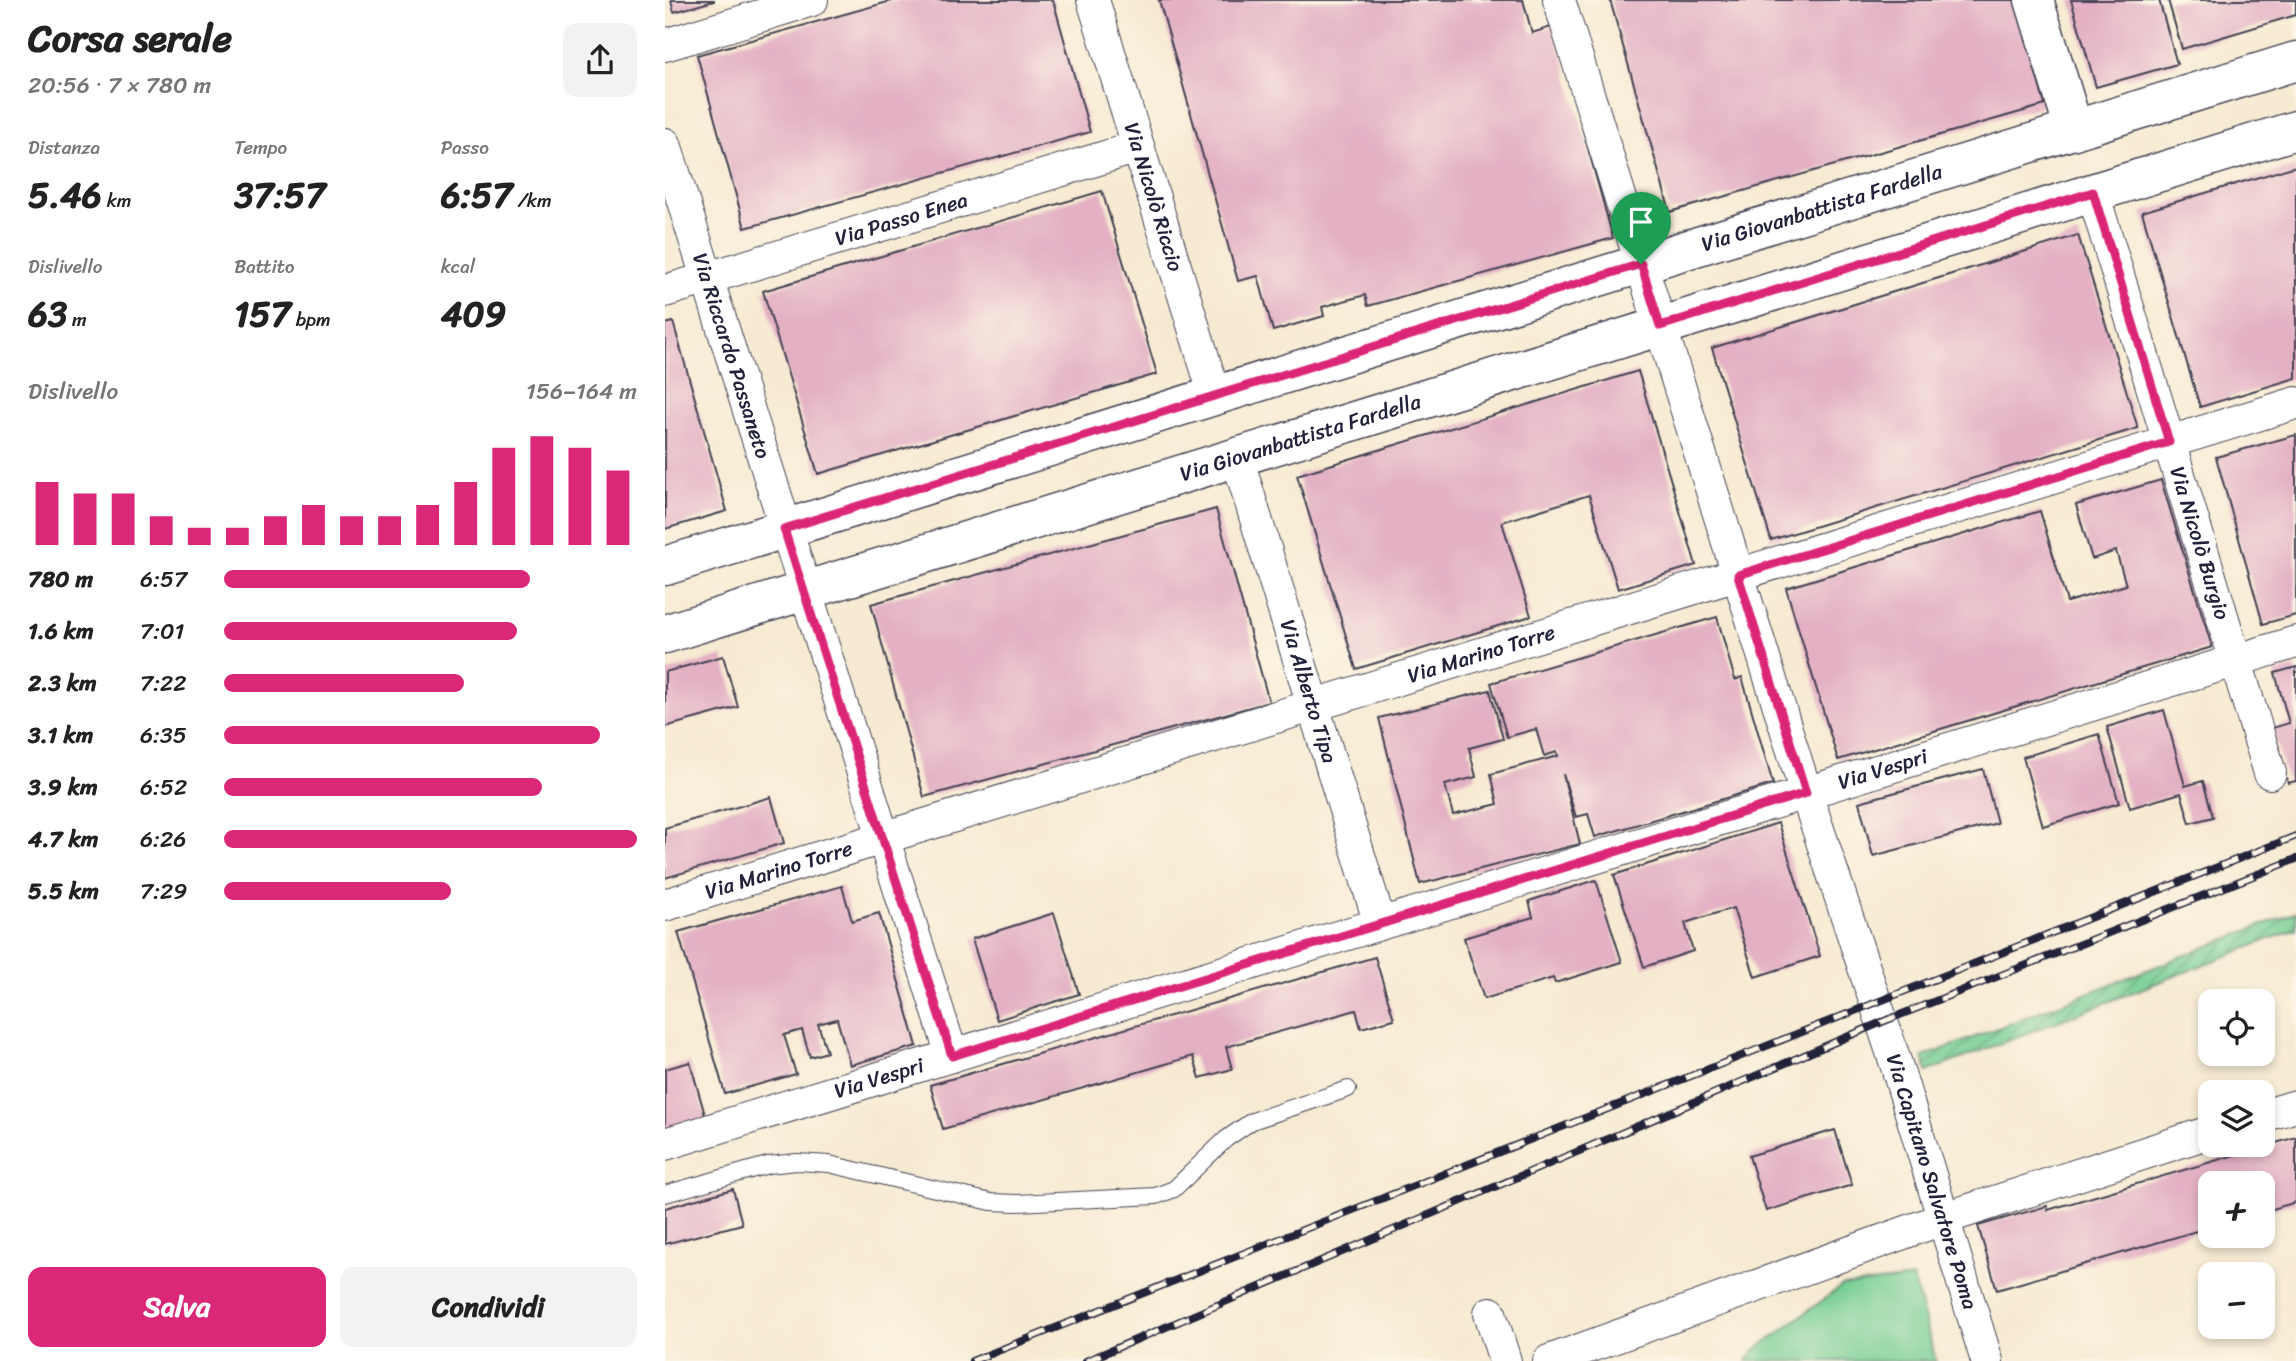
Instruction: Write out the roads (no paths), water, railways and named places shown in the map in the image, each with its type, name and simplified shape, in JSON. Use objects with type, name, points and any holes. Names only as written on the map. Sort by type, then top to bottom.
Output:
[{"type":"main road","points":[[2034,0],[2074,130]]},
{"type":"main road","name":"Via Giovanbattista Fardella","points":[[665,566],[2296,61]]},
{"type":"main road","name":"Via Giovanbattista Fardella","points":[[665,634],[2296,130]]},
{"type":"street","points":[[665,45],[812,0]]},
{"type":"street","name":"Via Nicolò Riccio","points":[[1093,0],[1215,396]]},
{"type":"street","name":"Via Capitano Salvatore Poma","points":[[1559,0],[1806,793],[1945,1218],[1987,1361]]},
{"type":"street","name":"Via Riccardo Passaneto","points":[[665,144],[952,1056]]},
{"type":"street","name":"Via Passo Enea","points":[[665,290],[1139,147]]},
{"type":"street","name":"Via Nicolò Burgio","points":[[2093,192],[2270,773]]},
{"type":"street","name":"Via Marino Torre","points":[[665,905],[2296,403]]},
{"type":"street","name":"Via Alberto Tipa","points":[[1237,457],[1380,924]]},
{"type":"street","name":"Via Vespri","points":[[665,1144],[2296,642]]},
{"type":"street","points":[[2275,1112],[2296,1105]]},
{"type":"street","points":[[1549,1361],[1945,1218],[2198,1136]]},
{"type":"street","points":[[1490,1313],[1505,1361]]},
{"type":"lane","points":[[665,1194],[755,1168],[797,1162],[829,1164],[992,1202],[1156,1196],[1174,1189],[1226,1139],[1252,1121],[1348,1089]]},
{"type":"railway","points":[[972,1361],[2296,836]]},
{"type":"railway","points":[[1086,1361],[1882,1022],[2296,859]]}]
